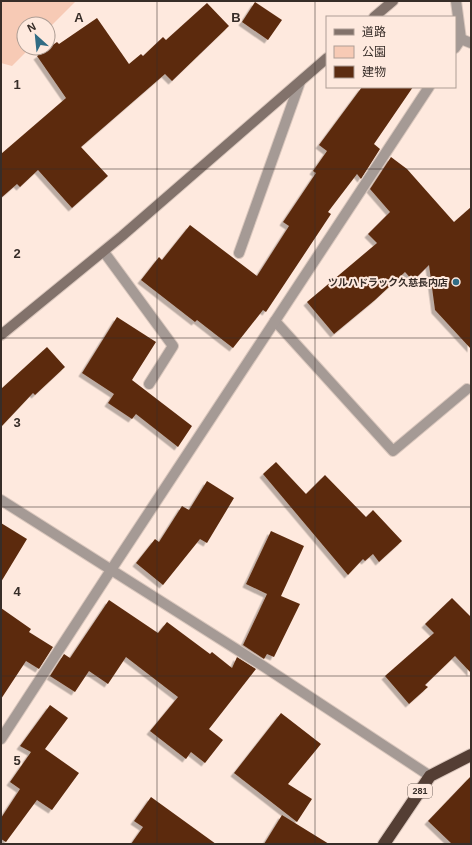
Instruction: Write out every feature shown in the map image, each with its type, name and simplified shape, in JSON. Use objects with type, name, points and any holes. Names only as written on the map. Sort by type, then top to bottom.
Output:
[{"type":"highway","name":"281","points":[[384,844],[430,776],[471,755]]},
{"type":"street","points":[[375,16],[393,1]]},
{"type":"street","points":[[456,1],[458,44],[471,43]]},
{"type":"street","points":[[1,335],[104,252],[326,59]]},
{"type":"street","points":[[239,253],[300,82]]},
{"type":"street","points":[[1,739],[428,88]]},
{"type":"street","points":[[104,252],[173,346],[149,384]]},
{"type":"street","points":[[274,321],[393,451],[467,389]]},
{"type":"street","points":[[1,500],[263,666],[430,776]]},
{"type":"green space","points":[[1,1],[76,1],[56,21],[56,16],[16,16],[16,56],[22,56],[12,66],[1,63]]},
{"type":"building","points":[[255,2],[282,20],[268,40],[242,22]]},
{"type":"building","points":[[207,3],[229,26],[172,81],[165,74],[81,147],[108,176],[72,208],[38,170],[20,187],[17,184],[1,198],[1,154],[66,98],[37,56],[56,56],[56,43],[59,44],[97,18],[129,64],[141,54],[143,56],[163,37],[166,40]]},
{"type":"building","points":[[361,88],[412,88],[374,144],[380,149],[361,179],[357,174],[328,212],[331,214],[266,312],[263,310],[233,348],[197,320],[195,322],[141,280],[159,257],[162,260],[190,225],[257,276],[289,226],[283,222],[316,173],[313,171],[327,151],[319,145]]},
{"type":"building","points":[[391,157],[407,169],[454,222],[471,207],[471,349],[435,310],[429,265],[413,281],[405,272],[375,300],[334,334],[307,302],[377,243],[368,234],[390,212],[370,189]]},
{"type":"building","points":[[117,317],[156,342],[132,380],[192,426],[178,447],[136,414],[132,419],[108,403],[114,394],[82,373]]},
{"type":"building","points":[[47,347],[65,367],[35,395],[33,393],[1,427],[1,389]]},
{"type":"building","points":[[276,462],[306,494],[325,475],[366,517],[373,510],[402,541],[379,562],[373,554],[365,561],[363,559],[348,575],[263,474]]},
{"type":"building","points":[[207,481],[234,498],[207,543],[200,539],[163,585],[136,563],[155,539],[159,542],[182,506],[189,510]]},
{"type":"building","points":[[1,523],[27,539],[1,582]]},
{"type":"building","points":[[271,531],[304,546],[281,596],[300,604],[274,657],[267,654],[264,659],[243,645],[267,594],[246,584]]},
{"type":"building","points":[[452,598],[471,617],[471,673],[455,656],[425,685],[428,687],[409,704],[385,676],[434,633],[425,624]]},
{"type":"building","points":[[109,600],[158,633],[167,622],[210,654],[212,652],[232,668],[237,657],[256,669],[209,729],[223,740],[205,763],[191,752],[186,759],[150,731],[178,697],[126,657],[108,684],[89,671],[75,692],[50,676],[64,654],[70,658]]},
{"type":"building","points":[[1,608],[31,629],[29,632],[53,647],[39,669],[26,661],[1,699]]},
{"type":"building","points":[[50,705],[68,718],[45,749],[79,773],[52,810],[37,800],[6,842],[1,839],[1,818],[20,789],[10,782],[31,752],[20,746]]},
{"type":"building","points":[[281,713],[321,744],[288,784],[312,799],[297,822],[234,773]]},
{"type":"building","points":[[471,776],[471,844],[452,844],[428,821]]},
{"type":"building","points":[[151,797],[216,844],[131,844],[143,827],[134,821]]},
{"type":"building","points":[[282,815],[329,844],[264,844]]},
{"type":"place","name":"ツルハドラック久慈長内店","points":[[456,282]]}]
